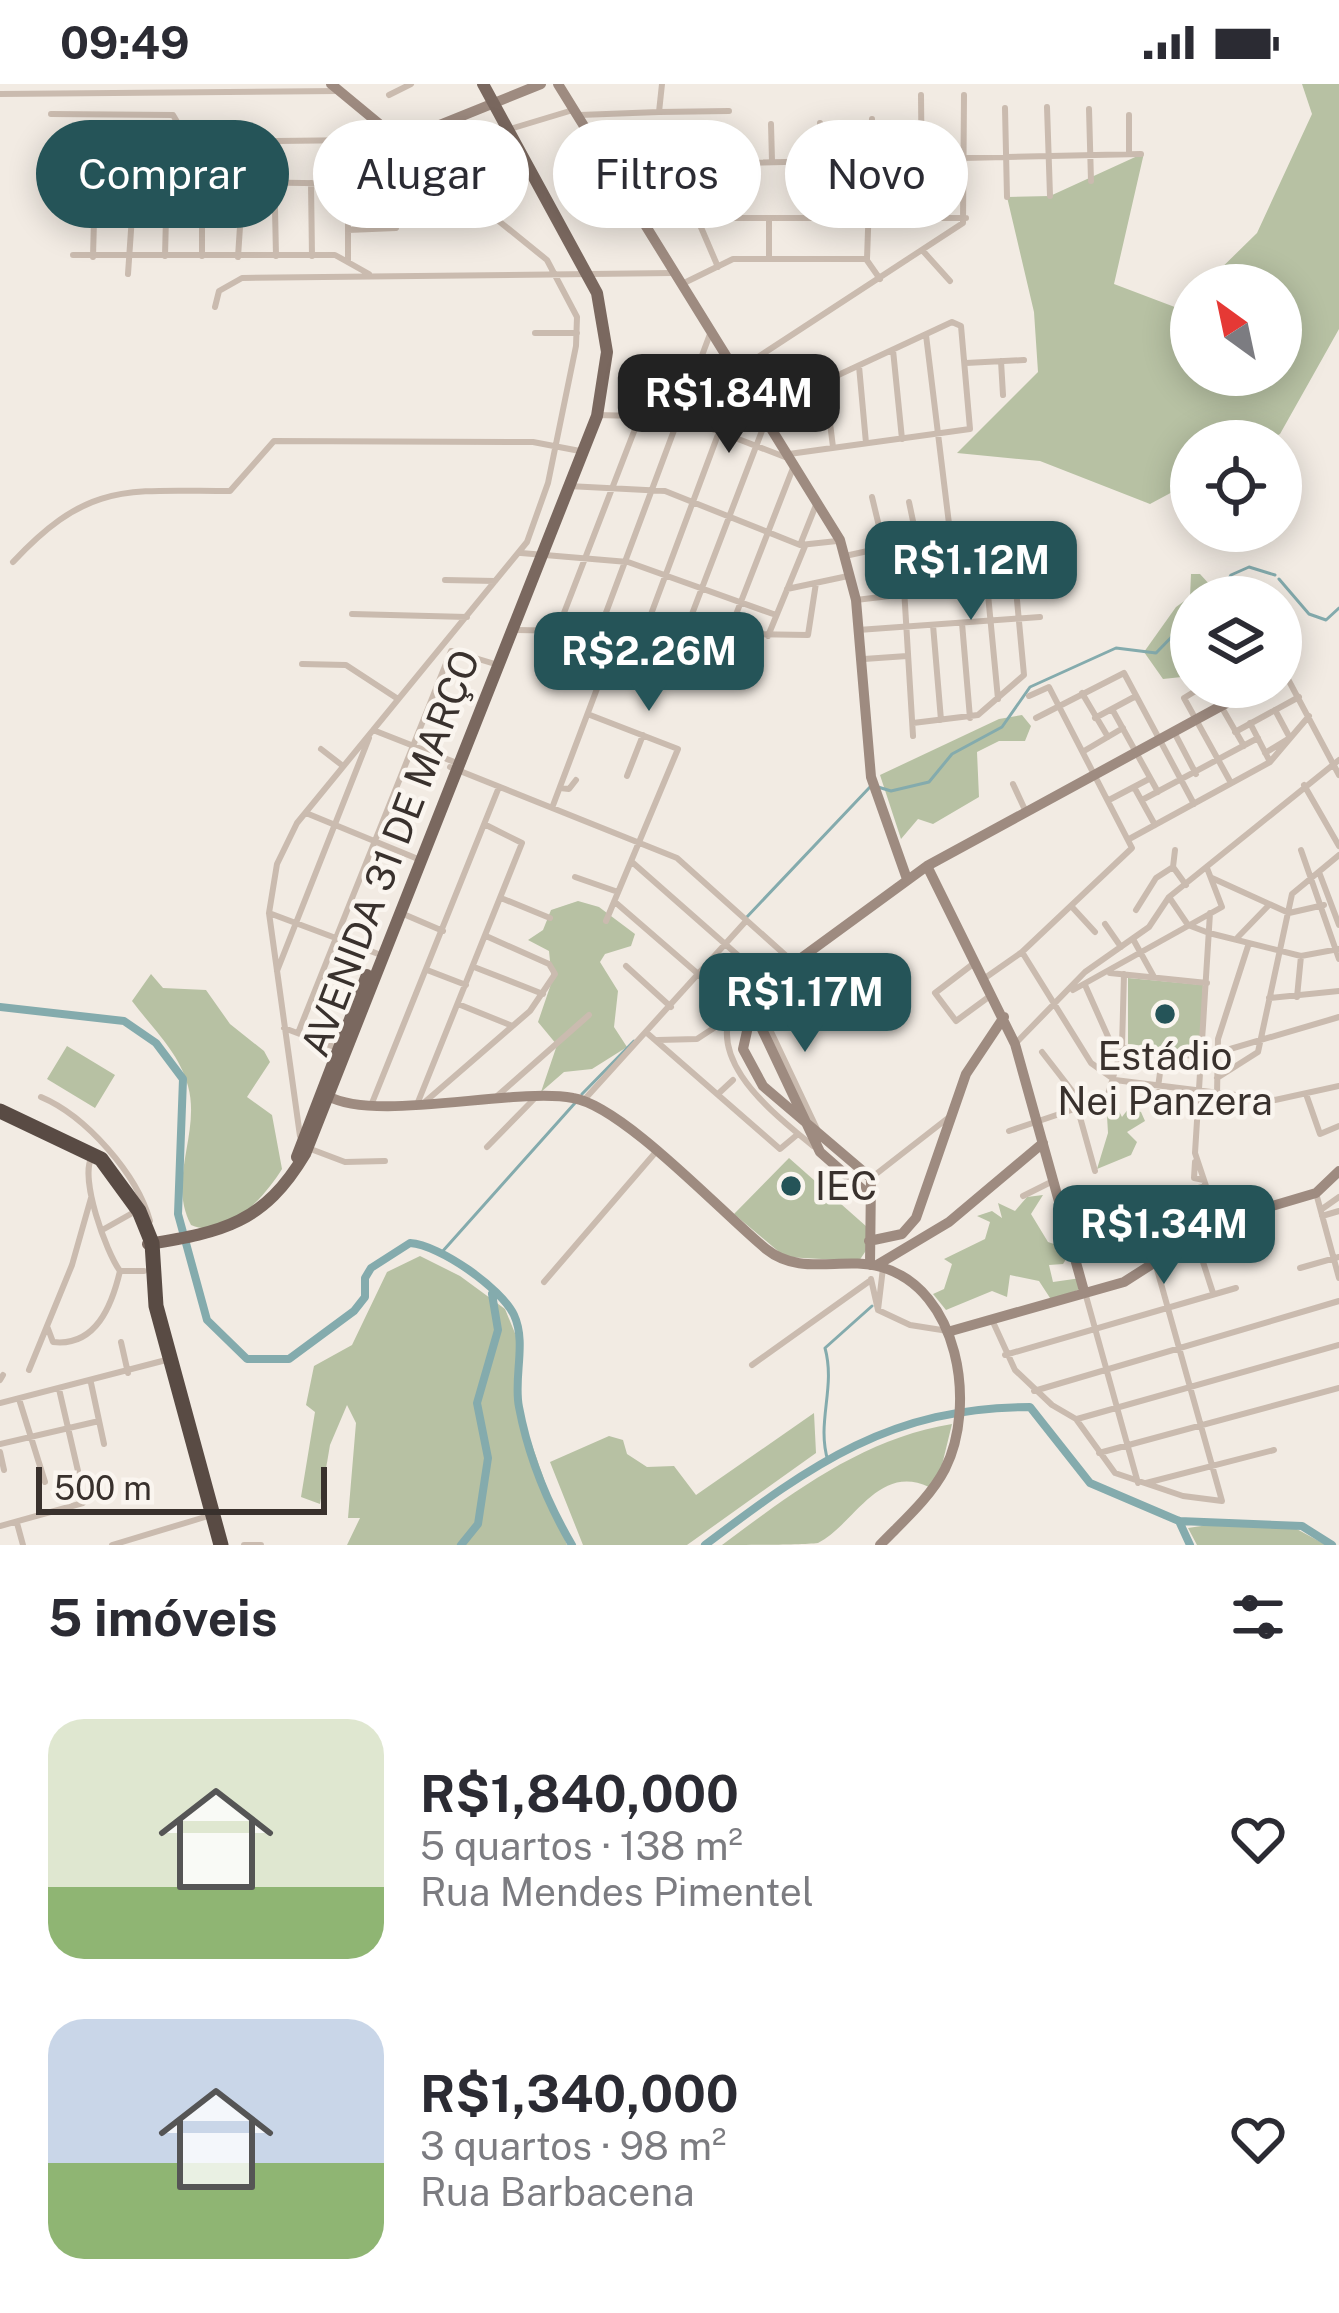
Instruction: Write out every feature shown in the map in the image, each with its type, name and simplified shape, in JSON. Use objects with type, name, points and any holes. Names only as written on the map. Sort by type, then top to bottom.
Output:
[{"type":"highway","points":[[0,1111],[94,1154],[139,1211],[152,1247],[150,1283],[167,1360],[216,1545]]},
{"type":"highway","points":[[167,1360],[216,1545]]},
{"type":"main road","name":"AVENIDA 31 DE MARÇO","points":[[329,1078],[493,664],[541,557],[595,415],[602,384],[602,323],[585,272],[483,84]]},
{"type":"main road","name":"AVENIDA 31 DE MARÇO","points":[[494,105],[504,120]]},
{"type":"main road","name":"AVENIDA 31 DE MARÇO","points":[[529,167],[550,209]]},
{"type":"main road","name":"AVENIDA 31 DE MARÇO","points":[[379,954],[416,858]]},
{"type":"main road","name":"AVENIDA 31 DE MARÇO","points":[[152,1247],[255,1214],[289,1181],[317,1115],[337,1048],[355,1017]]},
{"type":"main road","points":[[328,1096],[329,1078]]},
{"type":"main road","name":"AVENIDA 31 DE MARÇO","points":[[317,1115],[328,1096]]},
{"type":"main road","points":[[317,1115],[344,1102]]},
{"type":"street","points":[[389,95],[412,84]]},
{"type":"street","points":[[458,120],[541,84]]},
{"type":"street","points":[[558,84],[580,120]]},
{"type":"street","points":[[659,112],[662,84]]},
{"type":"street","points":[[0,94],[335,87],[375,120]]},
{"type":"street","points":[[140,114],[142,94]]},
{"type":"street","points":[[921,95],[921,120]]},
{"type":"street","points":[[964,95],[964,120]]},
{"type":"street","points":[[1047,106],[1050,196]]},
{"type":"street","points":[[1005,108],[1007,197]]},
{"type":"street","points":[[1089,110],[1090,181]]},
{"type":"street","points":[[529,124],[575,113],[729,111]]},
{"type":"street","points":[[51,115],[140,114],[175,116],[176,120]]},
{"type":"street","points":[[1129,115],[1129,154]]},
{"type":"street","points":[[771,124],[772,161]]},
{"type":"street","points":[[968,157],[1141,154]]},
{"type":"street","points":[[761,162],[785,161]]},
{"type":"street","points":[[289,182],[311,183],[312,256]]},
{"type":"street","points":[[718,268],[697,218],[785,218]]},
{"type":"street","points":[[769,218],[770,259]]},
{"type":"street","points":[[92,257],[94,228]]},
{"type":"street","points":[[128,274],[131,228]]},
{"type":"street","points":[[165,256],[166,228]]},
{"type":"street","points":[[202,228],[202,256]]},
{"type":"street","points":[[238,228],[238,257]]},
{"type":"street","points":[[275,228],[276,256]]},
{"type":"street","points":[[348,260],[348,230],[396,228]]},
{"type":"street","points":[[298,1033],[447,649],[535,526],[556,446],[577,317],[556,272],[504,228]]},
{"type":"street","points":[[646,228],[840,540],[856,600],[871,777],[907,879]]},
{"type":"street","points":[[870,228],[866,260],[880,280]]},
{"type":"street","points":[[644,634],[737,375],[952,228]]},
{"type":"street","points":[[923,251],[950,281]]},
{"type":"street","points":[[73,256],[312,256],[348,260],[369,274]]},
{"type":"street","points":[[215,307],[218,290],[242,278],[585,272],[677,278],[734,259],[866,260]]},
{"type":"street","points":[[595,415],[681,417],[719,430],[757,445],[791,460],[832,447],[970,429],[961,326],[952,322],[764,415],[757,445],[684,635]]},
{"type":"street","points":[[536,333],[577,333]]},
{"type":"street","points":[[598,634],[711,333]]},
{"type":"street","points":[[926,334],[950,532]]},
{"type":"street","points":[[892,350],[902,439]]},
{"type":"street","points":[[967,363],[1024,360]]},
{"type":"street","points":[[1001,361],[1004,395]]},
{"type":"street","points":[[859,366],[866,443]]},
{"type":"street","points":[[825,383],[832,447]]},
{"type":"street","points":[[557,631],[640,416]]},
{"type":"street","points":[[13,562],[53,522],[94,497],[230,491],[279,441],[556,446],[580,451]]},
{"type":"street","points":[[728,635],[791,460]]},
{"type":"street","points":[[567,485],[654,491],[692,501],[803,546],[840,540]]},
{"type":"street","points":[[872,497],[884,547]]},
{"type":"street","points":[[768,636],[818,502]]},
{"type":"street","points":[[909,502],[916,540]]},
{"type":"street","points":[[845,556],[968,529]]},
{"type":"street","points":[[912,723],[970,718],[1024,675],[1012,536]]},
{"type":"street","points":[[983,542],[998,700]]},
{"type":"street","points":[[913,736],[903,572],[1014,549]]},
{"type":"street","points":[[520,552],[628,562],[776,615]]},
{"type":"street","points":[[787,589],[849,576]]},
{"type":"street","points":[[445,580],[497,581]]},
{"type":"street","points":[[509,630],[808,635],[816,583]]},
{"type":"street","points":[[856,600],[989,584]]},
{"type":"street","points":[[352,614],[467,617]]},
{"type":"street","points":[[858,630],[1040,617]]},
{"type":"street","points":[[962,623],[970,718]]},
{"type":"street","points":[[933,625],[941,720]]},
{"type":"street","points":[[553,808],[618,633]]},
{"type":"street","points":[[447,649],[493,664]]},
{"type":"street","points":[[385,1161],[345,1162],[306,1144],[268,913],[282,849],[306,813],[398,699],[447,649]]},
{"type":"street","points":[[860,659],[907,656]]},
{"type":"street","points":[[302,664],[346,665],[398,699]]},
{"type":"street","points":[[1036,718],[1124,673],[1194,803]]},
{"type":"street","points":[[1029,696],[1049,687],[1131,843]]},
{"type":"street","points":[[1082,693],[1108,737]]},
{"type":"street","points":[[1095,718],[1136,696]]},
{"type":"street","points":[[1302,704],[1339,775]]},
{"type":"street","points":[[1189,708],[1231,784]]},
{"type":"street","points":[[871,1178],[753,1072],[742,1043],[753,1000],[766,980],[927,866],[1217,708]]},
{"type":"street","points":[[1221,708],[1244,746]]},
{"type":"street","points":[[1235,732],[1279,708]]},
{"type":"street","points":[[1112,709],[1158,792]]},
{"type":"street","points":[[1275,710],[1290,739]]},
{"type":"street","points":[[590,716],[677,749],[606,921]]},
{"type":"street","points":[[985,978],[1072,907],[1131,843],[1270,762],[1309,716]]},
{"type":"street","points":[[1250,723],[1270,762]]},
{"type":"street","points":[[1084,751],[1123,728]]},
{"type":"street","points":[[372,732],[677,858],[792,961]]},
{"type":"street","points":[[276,974],[372,732]]},
{"type":"street","points":[[1174,732],[1196,774]]},
{"type":"street","points":[[627,776],[644,734]]},
{"type":"street","points":[[1142,800],[1258,738]]},
{"type":"street","points":[[1265,753],[1290,739]]},
{"type":"street","points":[[321,749],[343,766]]},
{"type":"street","points":[[1015,1044],[1085,972],[1157,918],[1169,897],[1336,762]]},
{"type":"street","points":[[1109,800],[1150,778]]},
{"type":"street","points":[[560,788],[569,789],[576,779]]},
{"type":"street","points":[[1013,784],[1026,812]]},
{"type":"street","points":[[1217,1078],[1252,1061],[1263,1041],[1292,894],[1339,850],[1304,785]]},
{"type":"street","points":[[372,1103],[499,787]]},
{"type":"street","points":[[1134,787],[1155,825]]},
{"type":"street","points":[[306,813],[416,858]]},
{"type":"street","points":[[422,1102],[522,841],[485,825]]},
{"type":"street","points":[[1175,850],[1173,867],[1186,885]]},
{"type":"street","points":[[1301,850],[1339,925]]},
{"type":"street","points":[[632,862],[766,980]]},
{"type":"street","points":[[927,866],[1015,1044],[1140,1483]]},
{"type":"street","points":[[1136,910],[1156,878],[1173,867]]},
{"type":"street","points":[[1066,994],[1222,907],[1208,868]]},
{"type":"street","points":[[1169,897],[1187,925],[1209,933],[1301,956],[1338,953],[1334,913],[1324,905],[1316,873]]},
{"type":"street","points":[[575,877],[618,892]]},
{"type":"street","points":[[1211,878],[1289,913],[1324,905]]},
{"type":"street","points":[[501,898],[550,918]]},
{"type":"street","points":[[614,902],[734,1005]]},
{"type":"street","points":[[1237,939],[1269,905]]},
{"type":"street","points":[[1072,907],[1095,932]]},
{"type":"street","points":[[398,911],[442,931]]},
{"type":"street","points":[[268,913],[379,954]]},
{"type":"street","points":[[1210,913],[1195,1153],[1218,1222]]},
{"type":"street","points":[[584,1100],[651,1037],[670,1006],[746,918]]},
{"type":"street","points":[[1105,924],[1121,947]]},
{"type":"street","points":[[422,1102],[512,1026],[555,974],[552,967],[486,936]]},
{"type":"street","points":[[1133,939],[1154,977]]},
{"type":"street","points":[[1217,1096],[1217,1054],[1229,995],[1250,943]]},
{"type":"street","points":[[1022,952],[1091,1063],[1114,1079],[1275,1100],[1339,1086]]},
{"type":"street","points":[[1297,997],[1301,956]]},
{"type":"street","points":[[976,962],[935,993],[956,1021],[992,993]]},
{"type":"street","points":[[626,966],[670,1006]]},
{"type":"street","points":[[474,967],[543,994]]},
{"type":"street","points":[[427,970],[466,985]]},
{"type":"street","points":[[1106,972],[1208,983]]},
{"type":"street","points":[[1009,1131],[1107,1098],[1122,1047],[1124,974]]},
{"type":"street","points":[[1085,985],[1119,1063]]},
{"type":"street","points":[[1269,998],[1339,992]]},
{"type":"street","points":[[820,1152],[753,1000],[742,995],[734,1005],[728,1044],[738,1078],[798,1134],[870,1196]]},
{"type":"street","points":[[458,1004],[512,1026]]},
{"type":"street","points":[[494,1100],[589,1015]]},
{"type":"street","points":[[651,1037],[698,1040],[732,1016]]},
{"type":"street","points":[[869,1240],[902,1234],[916,1218],[966,1074],[1004,1017]]},
{"type":"street","points":[[1111,1046],[1203,1057],[1339,1017]]},
{"type":"street","points":[[284,1028],[337,1048]]},
{"type":"street","points":[[651,1037],[780,1149],[798,1134]]},
{"type":"street","points":[[1042,1052],[1078,1106],[1095,1171]]},
{"type":"street","points":[[1158,1088],[1162,1052]]},
{"type":"street","points":[[329,1078],[344,1102]]},
{"type":"street","points":[[718,1094],[738,1078]]},
{"type":"street","points":[[447,1083],[462,1101]]},
{"type":"street","points":[[1306,1094],[1320,1134],[1339,1126]]},
{"type":"street","points":[[328,1096],[372,1103],[584,1100],[656,1153],[782,1259],[876,1266],[930,1298],[951,1331],[958,1428],[934,1487],[880,1545]]},
{"type":"street","points":[[41,1097],[62,1106],[96,1139],[142,1199],[152,1247],[119,1271],[104,1320],[57,1344],[47,1326]]},
{"type":"street","points":[[487,1147],[534,1099]]},
{"type":"street","points":[[878,1310],[876,1266],[869,1240],[871,1178],[954,1114]]},
{"type":"street","points":[[878,1310],[871,1280],[876,1266],[949,1222],[1043,1143]]},
{"type":"street","points":[[544,1282],[656,1153]]},
{"type":"street","points":[[94,1154],[86,1168],[106,1250],[119,1271]]},
{"type":"street","points":[[878,1310],[924,1329],[951,1331],[993,1322],[1124,1282],[1218,1222],[1316,1193],[1339,1172]]},
{"type":"street","points":[[1023,1196],[1054,1181]]},
{"type":"street","points":[[1067,1222],[1205,1183]]},
{"type":"street","points":[[1316,1193],[1339,1278]]},
{"type":"street","points":[[29,1370],[92,1195]]},
{"type":"street","points":[[1172,1195],[1187,1246]]},
{"type":"street","points":[[1322,1212],[1339,1197]]},
{"type":"street","points":[[993,1322],[1005,1355],[1034,1390],[1076,1419],[1115,1473],[1222,1502],[1139,1204]]},
{"type":"street","points":[[1322,1212],[1339,1210]]},
{"type":"street","points":[[104,1229],[139,1211]]},
{"type":"street","points":[[1076,1259],[1149,1237]]},
{"type":"street","points":[[1300,1268],[1336,1258]]},
{"type":"street","points":[[1203,1262],[1214,1295]]},
{"type":"street","points":[[752,1365],[871,1280]]},
{"type":"street","points":[[1005,1355],[1236,1288]]},
{"type":"street","points":[[1034,1390],[1339,1301]]},
{"type":"street","points":[[121,1342],[128,1372]]},
{"type":"street","points":[[1076,1419],[1339,1345]]},
{"type":"street","points":[[0,1403],[167,1360]]},
{"type":"street","points":[[91,1382],[104,1444]]},
{"type":"street","points":[[1099,1453],[1339,1388]]},
{"type":"street","points":[[58,1389],[78,1472]]},
{"type":"street","points":[[20,1399],[45,1482]]},
{"type":"street","points":[[4,1471],[0,1448],[99,1421]]},
{"type":"street","points":[[1140,1483],[1274,1450]]},
{"type":"street","points":[[0,1526],[68,1511],[82,1502]]},
{"type":"street","points":[[112,1544],[205,1517]]},
{"type":"street","points":[[17,1523],[23,1545]]},
{"type":"street","points":[[156,1530],[160,1545]]},
{"type":"street","points":[[244,1545],[261,1545]]},
{"type":"green space","points":[[1302,84],[1339,84],[1339,329],[1302,395],[1302,264],[1225,264],[1257,233],[1312,114]]},
{"type":"green space","points":[[1144,153],[1114,284],[1170,305],[1170,396],[1301,396],[1288,420],[1170,420],[1170,493],[1150,504],[1040,461],[957,453],[1038,372],[1034,312],[1007,197],[1050,196]]},
{"type":"green space","points":[[1170,615],[1170,678],[1163,679],[1144,652]]},
{"type":"green space","points":[[1022,715],[1031,726],[1025,741],[999,741],[977,752],[979,797],[933,824],[918,819],[901,839],[880,775],[999,719]]},
{"type":"green space","points":[[578,901],[599,907],[635,934],[631,946],[605,954],[600,962],[618,991],[614,1027],[627,1047],[592,1069],[564,1072],[541,1092],[557,1045],[538,1022],[552,981],[549,951],[528,940],[543,930],[551,910]]},
{"type":"green space","points":[[151,974],[163,988],[206,990],[230,1024],[264,1051],[270,1062],[247,1097],[272,1115],[282,1169],[244,1213],[218,1227],[191,1225],[185,1208],[183,1174],[191,1121],[188,1086],[172,1051],[132,1001]]},
{"type":"green space","name":"Estádio Nei Panzera","points":[[1128,978],[1203,985],[1200,1052],[1128,1044]]},
{"type":"green space","points":[[67,1046],[115,1075],[95,1108],[47,1079]]},
{"type":"green space","points":[[1117,1107],[1122,1117],[1129,1108],[1141,1112],[1145,1121],[1127,1132],[1137,1142],[1131,1155],[1097,1169],[1108,1133],[1107,1116]]},
{"type":"green space","name":"IEC","points":[[789,1158],[867,1227],[867,1249],[859,1261],[785,1257],[734,1214]]},
{"type":"green space","points":[[1043,1195],[1031,1214],[1048,1242],[1072,1250],[1063,1264],[1049,1265],[1053,1282],[1081,1278],[1080,1289],[1052,1301],[1039,1281],[1010,1275],[1007,1297],[992,1291],[946,1310],[933,1294],[944,1289],[952,1264],[944,1259],[985,1239],[990,1222],[977,1216],[992,1211],[1002,1218],[998,1203],[1015,1211],[1027,1197]]},
{"type":"green space","points":[[420,1256],[460,1276],[505,1309],[519,1343],[518,1405],[567,1545],[347,1545],[360,1518],[348,1518],[356,1423],[347,1405],[330,1445],[320,1504],[301,1497],[315,1412],[306,1405],[314,1366],[352,1345],[387,1272]]},
{"type":"green space","points":[[814,1413],[816,1453],[687,1545],[583,1545],[550,1462],[609,1436],[623,1440],[627,1454],[647,1467],[674,1466],[696,1495]]},
{"type":"green space","points":[[952,1424],[941,1469],[929,1487],[911,1482],[881,1489],[818,1543],[722,1545],[859,1454]]},
{"type":"green space","points":[[1228,1522],[1293,1527],[1326,1545],[1197,1545],[1188,1528]]},
{"type":"waterway","points":[[1230,576],[1249,567],[1275,575]]},
{"type":"waterway","points":[[1302,606],[1326,620],[1339,608]]},
{"type":"waterway","points":[[878,787],[891,791],[929,782],[952,754],[1002,727],[1030,687],[1116,648],[1156,653],[1170,639]]},
{"type":"waterway","points":[[745,919],[870,787]]},
{"type":"waterway","points":[[0,1007],[124,1021],[156,1043],[183,1079],[178,1214],[207,1320],[247,1359],[289,1359],[354,1311],[365,1297],[365,1278],[371,1268],[410,1243],[453,1260],[496,1293],[518,1326],[518,1396],[528,1443],[572,1545]]},
{"type":"waterway","points":[[582,1094],[634,1041]]},
{"type":"waterway","points":[[442,1252],[575,1103]]},
{"type":"waterway","points":[[461,1545],[478,1524],[488,1458],[477,1403],[498,1330],[492,1294]]},
{"type":"waterway","points":[[828,1461],[825,1348],[872,1306]]},
{"type":"waterway","points":[[705,1545],[818,1466],[894,1429],[936,1417],[1030,1407],[1090,1483],[1179,1521],[1302,1526],[1332,1545]]},
{"type":"waterway","points":[[1179,1521],[1190,1545]]},
{"type":"place","name":"Estádio Nei Panzera","points":[[1165,1014]]},
{"type":"place","name":"IEC","points":[[791,1186]]}]
